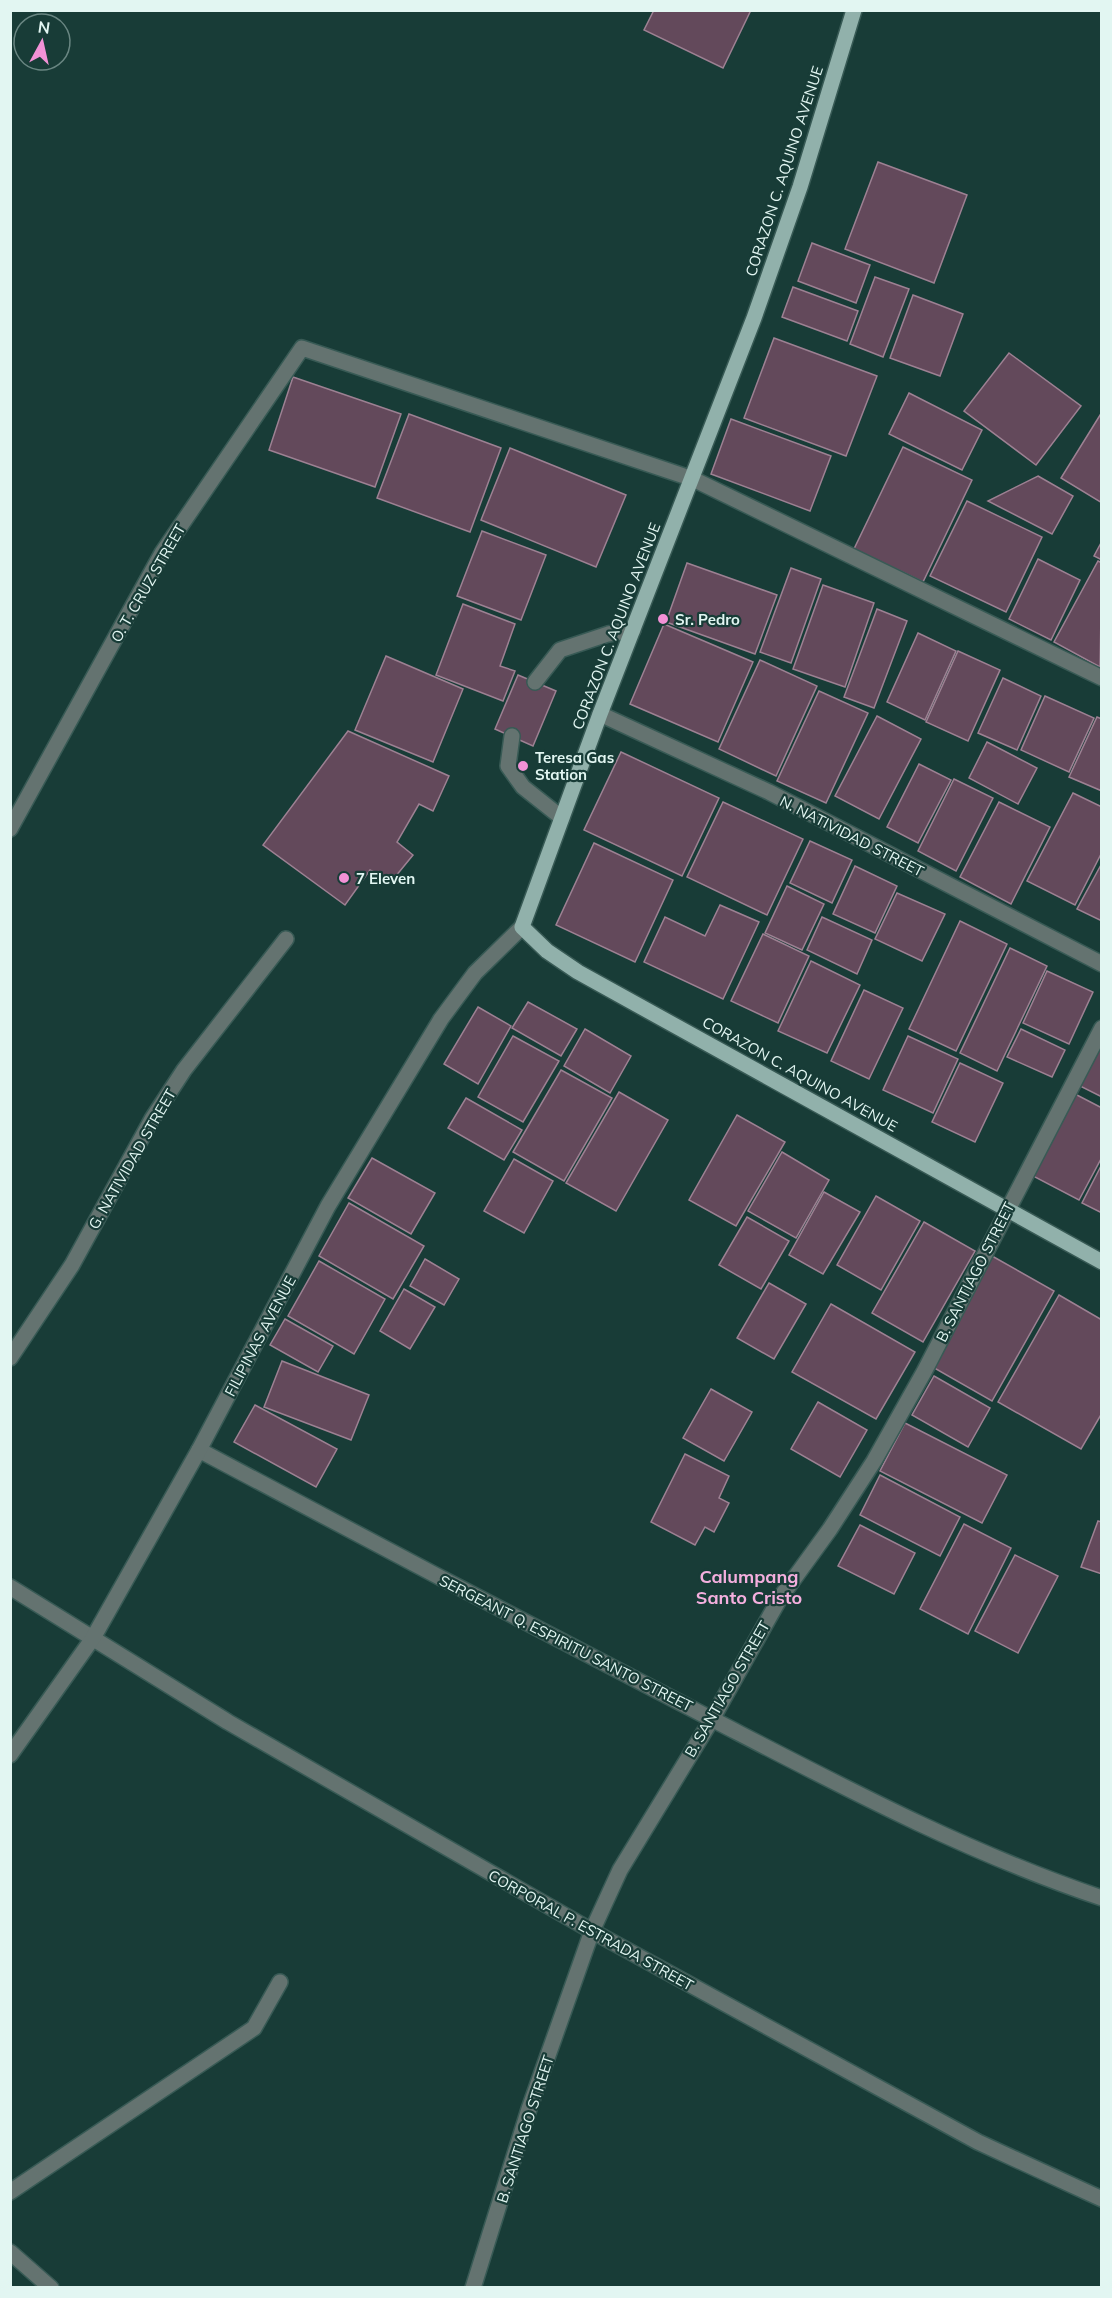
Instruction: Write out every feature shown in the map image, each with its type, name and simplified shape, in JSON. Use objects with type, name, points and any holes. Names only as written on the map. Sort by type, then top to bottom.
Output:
[{"type":"main road","name":"CORAZON C. AQUINO AVENUE","points":[[854,10],[788,220],[754,318],[600,714],[522,927],[547,951],[578,972],[1101,1262]]},
{"type":"street","name":"O. T. CRUZ STREET","points":[[10,829],[162,553],[302,348],[693,479]]},
{"type":"street","points":[[693,479],[1101,678]]},
{"type":"street","points":[[535,682],[561,650],[608,634],[633,630]]},
{"type":"street","name":"N. NATIVIDAD STREET","points":[[600,714],[768,792],[1101,964]]},
{"type":"street","points":[[512,736],[508,766],[523,787],[562,818]]},
{"type":"street","name":"FILIPINAS AVENUE","points":[[10,1755],[93,1638],[200,1450],[328,1206],[441,1019],[475,973],[522,927]]},
{"type":"street","name":"G. NATIVIDAD STREET","points":[[10,1358],[72,1265],[152,1119],[184,1070],[286,939]]},
{"type":"street","name":"B. SANTIAGO STREET","points":[[473,2288],[529,2109],[592,1931],[620,1870],[712,1719],[780,1598],[830,1529],[874,1461],[924,1371],[1101,1028]]},
{"type":"street","name":"SERGEANT Q. ESPIRITU SANTO STREET","points":[[200,1450],[442,1580],[956,1841],[1101,1898]]},
{"type":"street","name":"CORPORAL P. ESTRADA STREET","points":[[10,1587],[228,1722],[592,1931],[978,2142],[1101,2199]]},
{"type":"street","points":[[10,2192],[254,2028],[280,1982]]},
{"type":"street","points":[[10,2252],[51,2288]]},
{"type":"building","points":[[654,10],[751,10],[723,68],[644,30]]},
{"type":"building","points":[[878,162],[967,195],[934,283],[845,249]]},
{"type":"building","points":[[812,243],[870,265],[856,303],[798,281]]},
{"type":"building","points":[[875,277],[909,289],[883,357],[850,344]]},
{"type":"building","points":[[793,287],[858,311],[847,341],[782,317]]},
{"type":"building","points":[[913,295],[963,314],[940,376],[890,358]]},
{"type":"building","points":[[774,338],[877,376],[846,456],[744,418]]},
{"type":"building","points":[[1009,353],[1081,406],[1036,465],[964,411]]},
{"type":"building","points":[[293,377],[401,414],[375,487],[269,450]]},
{"type":"building","points":[[909,393],[982,430],[962,470],[889,434]]},
{"type":"building","points":[[1102,412],[1102,503],[1061,478]]},
{"type":"building","points":[[409,414],[501,448],[470,532],[377,498]]},
{"type":"building","points":[[731,419],[831,456],[810,511],[711,474]]},
{"type":"building","points":[[903,447],[972,480],[923,582],[854,549]]},
{"type":"building","points":[[510,448],[626,495],[596,567],[481,520]]},
{"type":"building","points":[[1038,476],[1073,496],[1052,534],[988,501]]},
{"type":"building","points":[[967,501],[1042,537],[1006,612],[930,576]]},
{"type":"building","points":[[482,531],[546,555],[521,620],[457,596]]},
{"type":"building","points":[[1102,541],[1102,560],[1094,556]]},
{"type":"building","points":[[1038,559],[1080,580],[1051,640],[1009,619]]},
{"type":"building","points":[[1098,561],[1102,563],[1100,667],[1054,642]]},
{"type":"building","points":[[687,563],[777,595],[755,654],[666,622]]},
{"type":"building","points":[[791,568],[821,579],[791,663],[760,652]]},
{"type":"building","points":[[823,585],[874,603],[845,687],[793,669]]},
{"type":"building","points":[[463,604],[515,624],[500,666],[515,671],[503,701],[436,675]]},
{"type":"building","points":[[877,609],[907,621],[874,708],[844,697]]},
{"type":"building","points":[[664,624],[753,662],[718,742],[630,704]]},
{"type":"building","points":[[918,633],[956,651],[925,720],[887,702]]},
{"type":"building","points":[[958,651],[1000,670],[968,741],[926,722]]},
{"type":"building","points":[[386,656],[463,689],[433,762],[355,730]]},
{"type":"building","points":[[760,660],[817,686],[776,776],[719,749]]},
{"type":"building","points":[[518,675],[556,691],[533,746],[495,729]]},
{"type":"building","points":[[1003,678],[1041,696],[1017,750],[978,733]]},
{"type":"building","points":[[819,691],[868,713],[826,803],[777,781]]},
{"type":"building","points":[[1045,696],[1094,718],[1069,772],[1021,750]]},
{"type":"building","points":[[877,716],[921,739],[879,819],[835,796]]},
{"type":"building","points":[[1097,717],[1102,719],[1102,791],[1069,777]]},
{"type":"building","points":[[348,731],[449,776],[433,811],[419,804],[397,842],[413,855],[391,882],[379,872],[378,874],[370,870],[345,905],[263,845]]},
{"type":"building","points":[[987,742],[1037,768],[1018,804],[969,778]]},
{"type":"building","points":[[621,752],[719,798],[682,876],[584,830]]},
{"type":"building","points":[[919,764],[951,780],[918,843],[887,827]]},
{"type":"building","points":[[954,779],[993,798],[956,871],[918,851]]},
{"type":"building","points":[[1073,793],[1102,807],[1102,852],[1075,905],[1027,881]]},
{"type":"building","points":[[723,802],[803,839],[767,915],[687,877]]},
{"type":"building","points":[[999,802],[1050,827],[1011,904],[960,877]]},
{"type":"building","points":[[810,841],[852,860],[832,903],[790,883]]},
{"type":"building","points":[[594,843],[673,880],[635,962],[556,925]]},
{"type":"building","points":[[1102,863],[1102,921],[1077,909]]},
{"type":"building","points":[[855,866],[897,886],[875,933],[833,914]]},
{"type":"building","points":[[787,886],[824,904],[802,950],[765,933]]},
{"type":"building","points":[[897,893],[945,914],[922,961],[875,939]]},
{"type":"building","points":[[720,905],[759,922],[723,999],[644,962],[665,917],[705,936]]},
{"type":"building","points":[[822,917],[872,940],[857,974],[807,950]]},
{"type":"building","points":[[960,921],[1007,944],[956,1051],[909,1029]]},
{"type":"building","points":[[763,934],[809,956],[778,1023],[731,1001]]},
{"type":"building","points":[[1010,948],[1047,966],[997,1071],[960,1053]]},
{"type":"building","points":[[811,961],[860,985],[827,1053],[778,1031]]},
{"type":"building","points":[[1047,971],[1093,992],[1069,1044],[1023,1023]]},
{"type":"building","points":[[864,990],[903,1008],[869,1079],[831,1061]]},
{"type":"building","points":[[528,1002],[577,1029],[561,1056],[512,1028]]},
{"type":"building","points":[[478,1007],[511,1026],[478,1084],[444,1064]]},
{"type":"building","points":[[585,1029],[631,1056],[610,1093],[564,1066]]},
{"type":"building","points":[[1021,1029],[1065,1050],[1052,1077],[1007,1057]]},
{"type":"building","points":[[1102,1035],[1102,1097],[1076,1084]]},
{"type":"building","points":[[513,1036],[559,1061],[523,1122],[478,1097]]},
{"type":"building","points":[[908,1036],[958,1059],[933,1113],[883,1090]]},
{"type":"building","points":[[960,1063],[1003,1083],[975,1142],[932,1122]]},
{"type":"building","points":[[561,1070],[612,1098],[564,1181],[513,1152]]},
{"type":"building","points":[[619,1092],[668,1120],[616,1211],[566,1183]]},
{"type":"building","points":[[1075,1094],[1102,1108],[1102,1157],[1079,1200],[1033,1176]]},
{"type":"building","points":[[466,1098],[522,1130],[504,1160],[448,1128]]},
{"type":"building","points":[[737,1115],[785,1142],[736,1226],[689,1200]]},
{"type":"building","points":[[782,1152],[829,1180],[796,1238],[748,1211]]},
{"type":"building","points":[[372,1158],[435,1193],[411,1234],[348,1198]]},
{"type":"building","points":[[514,1159],[553,1181],[524,1233],[484,1211]]},
{"type":"building","points":[[1102,1164],[1102,1213],[1082,1203]]},
{"type":"building","points":[[824,1192],[860,1212],[823,1274],[789,1255]]},
{"type":"building","points":[[876,1196],[920,1221],[881,1290],[837,1265]]},
{"type":"building","points":[[349,1203],[424,1246],[393,1299],[319,1256]]},
{"type":"building","points":[[747,1217],[789,1241],[761,1289],[719,1265]]},
{"type":"building","points":[[924,1222],[975,1251],[923,1342],[872,1313]]},
{"type":"building","points":[[992,1256],[1054,1291],[992,1401],[929,1365]]},
{"type":"building","points":[[425,1259],[459,1279],[444,1305],[410,1286]]},
{"type":"building","points":[[319,1261],[385,1299],[354,1354],[288,1316]]},
{"type":"building","points":[[769,1283],[806,1304],[774,1359],[737,1338]]},
{"type":"building","points":[[404,1289],[435,1307],[410,1349],[380,1331]]},
{"type":"building","points":[[1059,1295],[1102,1320],[1102,1413],[1081,1449],[998,1402]]},
{"type":"building","points":[[831,1304],[915,1352],[876,1419],[792,1372]]},
{"type":"building","points":[[285,1319],[333,1346],[318,1372],[270,1345]]},
{"type":"building","points":[[282,1361],[369,1395],[351,1440],[264,1407]]},
{"type":"building","points":[[934,1376],[990,1408],[968,1447],[912,1415]]},
{"type":"building","points":[[711,1389],[752,1412],[724,1461],[683,1438]]},
{"type":"building","points":[[818,1402],[867,1430],[840,1477],[791,1449]]},
{"type":"building","points":[[255,1405],[337,1449],[316,1487],[234,1442]]},
{"type":"building","points":[[905,1423],[1007,1475],[982,1523],[880,1471]]},
{"type":"building","points":[[685,1454],[729,1476],[719,1498],[729,1503],[714,1532],[705,1527],[695,1545],[651,1522]]},
{"type":"building","points":[[880,1475],[960,1517],[940,1556],[860,1515]]},
{"type":"building","points":[[1098,1521],[1102,1522],[1102,1574],[1081,1567]]},
{"type":"building","points":[[964,1524],[1011,1548],[968,1634],[920,1609]]},
{"type":"building","points":[[860,1525],[915,1553],[894,1594],[838,1566]]},
{"type":"building","points":[[1015,1555],[1058,1576],[1018,1653],[975,1631]]},
{"type":"place","name":"Sr. Pedro","points":[[663,619]]},
{"type":"place","name":"Teresa Gas Station","points":[[523,766]]},
{"type":"place","name":"7 Eleven","points":[[344,878]]},
{"type":"district","name":"Calumpang Santo Cristo","points":[[749,1586]]}]
